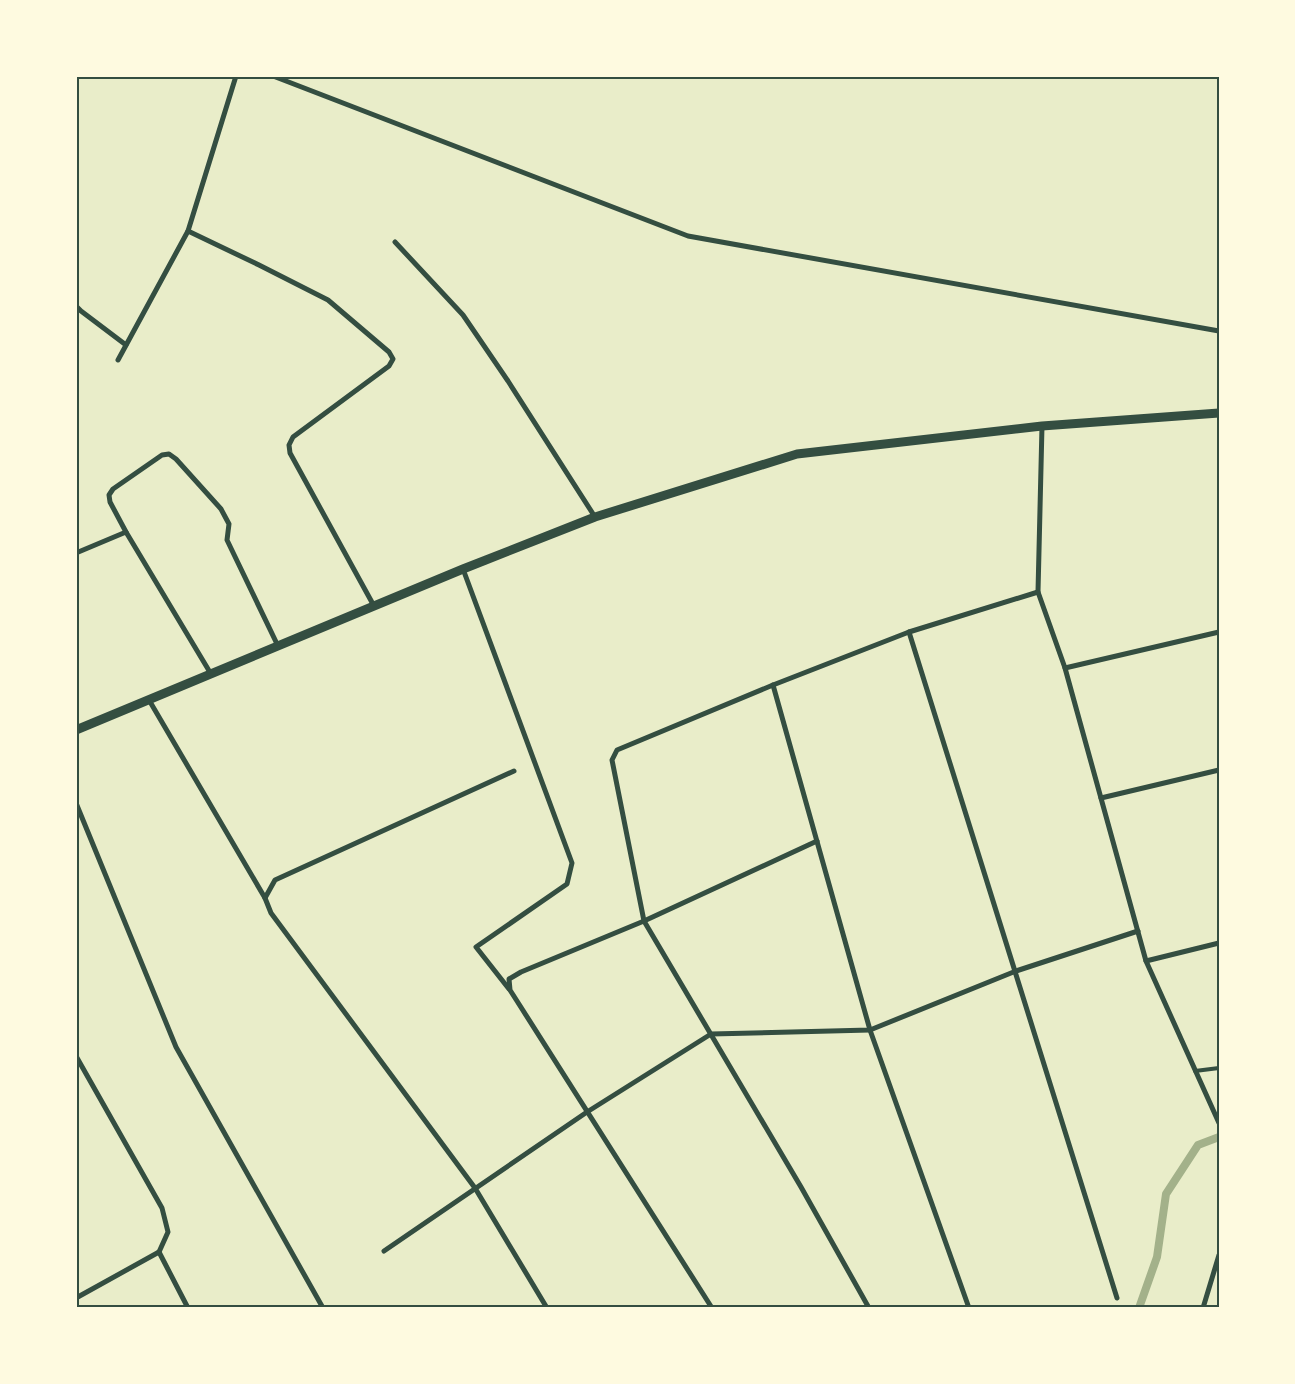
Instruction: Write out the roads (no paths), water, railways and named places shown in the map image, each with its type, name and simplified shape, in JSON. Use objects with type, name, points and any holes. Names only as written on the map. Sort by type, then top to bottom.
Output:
[{"type":"street","points":[[118,360],[188,231],[236,76]]},
{"type":"street","points":[[274,76],[688,236],[1219,331]]},
{"type":"street","points":[[188,231],[328,300],[389,352],[392,359],[390,366],[293,437],[289,445],[290,453],[374,606]]},
{"type":"street","points":[[396,242],[463,315],[508,381],[594,517]]},
{"type":"street","points":[[76,306],[81,312],[126,345]]},
{"type":"street","points":[[76,730],[463,568],[594,517],[797,454],[1042,426],[1219,413]]},
{"type":"street","points":[[1042,426],[1038,592],[1064,668],[1146,961],[1219,1123]]},
{"type":"street","points":[[211,674],[110,502],[109,496],[113,489],[162,455],[169,454],[176,459],[222,509],[229,524],[227,540],[278,646]]},
{"type":"street","points":[[76,553],[126,532]]},
{"type":"street","points":[[463,568],[572,863],[567,884],[476,947],[510,990],[712,1308]]},
{"type":"street","points":[[869,1308],[801,1187],[644,921],[612,760],[617,750],[773,685],[909,632],[1038,592]]},
{"type":"street","points":[[909,632],[1117,1298]]},
{"type":"street","points":[[1064,668],[1219,632]]},
{"type":"street","points":[[773,685],[870,1030],[969,1308]]},
{"type":"street","points":[[149,700],[265,898],[271,913],[476,1188],[547,1308]]},
{"type":"street","points":[[1101,798],[1219,770]]},
{"type":"street","points":[[265,898],[275,880],[514,771]]},
{"type":"street","points":[[76,803],[176,1047],[323,1308]]},
{"type":"street","points":[[510,990],[509,979],[521,972],[644,921],[817,841]]},
{"type":"street","points":[[384,1251],[587,1112],[711,1034],[870,1030],[1016,971],[1138,931]]},
{"type":"street","points":[[1146,961],[1219,943]]},
{"type":"street","points":[[76,1056],[162,1208],[168,1232],[159,1252],[76,1298]]},
{"type":"street","points":[[159,1252],[188,1308]]},
{"type":"street","points":[[1203,1308],[1219,1255]]},
{"type":"lane","points":[[1195,1071],[1219,1068]]},
{"type":"waterway","points":[[1139,1308],[1157,1257],[1166,1194],[1198,1145],[1219,1137]]}]
